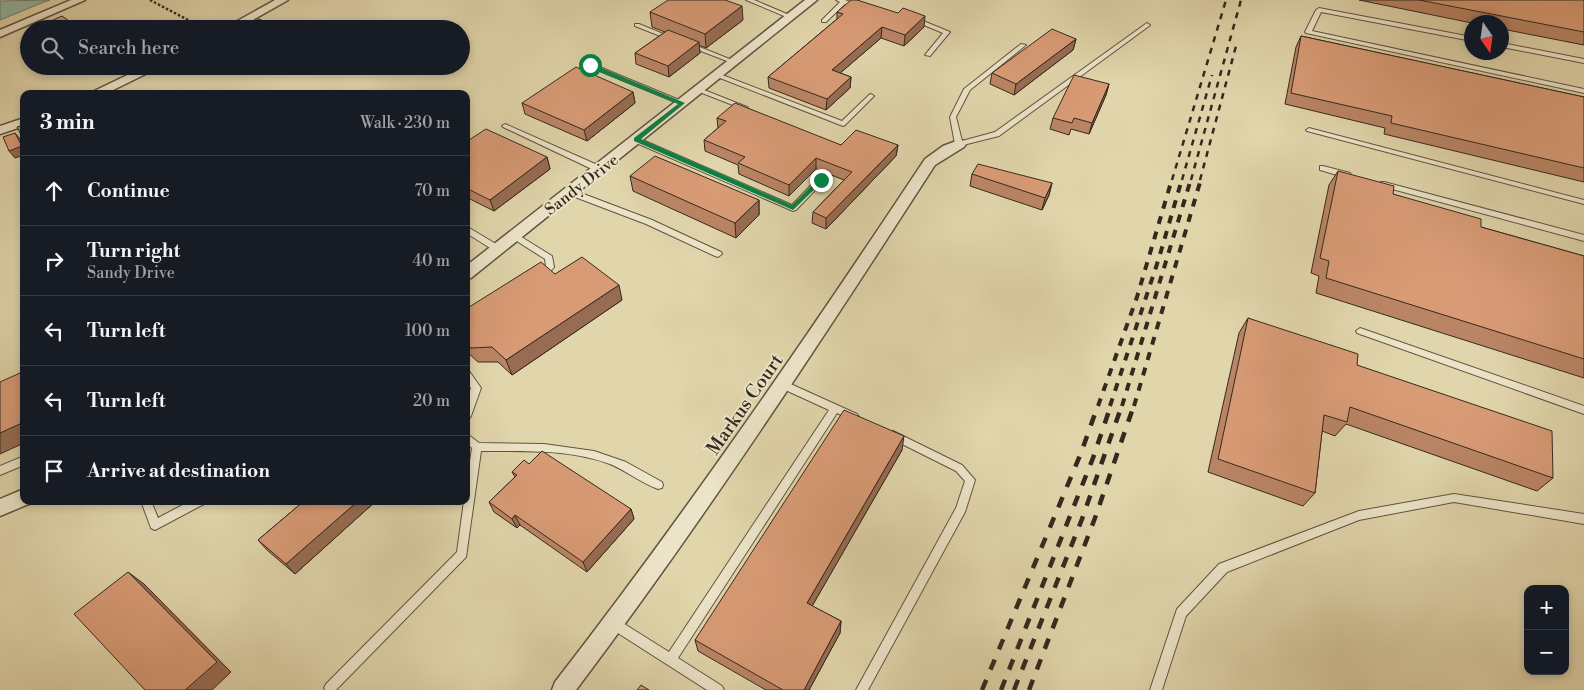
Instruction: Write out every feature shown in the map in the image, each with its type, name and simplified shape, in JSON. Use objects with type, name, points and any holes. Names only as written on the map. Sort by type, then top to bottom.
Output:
[{"type":"street","points":[[33,20],[80,0]]},
{"type":"street","points":[[245,20],[283,0]]},
{"type":"street","name":"Sandy Drive","points":[[470,271],[812,0]]},
{"type":"street","points":[[0,34],[20,26]]},
{"type":"street","points":[[103,90],[136,75]]},
{"type":"street","points":[[0,130],[20,123]]},
{"type":"street","name":"Markus Court","points":[[564,690],[614,624],[784,385],[930,162],[948,149],[959,144]]},
{"type":"street","points":[[0,508],[20,499]]},
{"type":"lane","points":[[749,0],[791,17]]},
{"type":"lane","points":[[824,20],[842,1],[866,7]]},
{"type":"lane","points":[[1464,37],[1319,10],[1308,32],[1584,91]]},
{"type":"lane","points":[[906,16],[947,32],[928,55]]},
{"type":"lane","points":[[637,25],[734,62]]},
{"type":"lane","points":[[1023,45],[967,89],[953,117],[959,144],[996,134],[1147,25]]},
{"type":"lane","points":[[1509,46],[1584,61]]},
{"type":"lane","points":[[590,65],[682,103]]},
{"type":"lane","points":[[717,75],[843,124],[871,96]]},
{"type":"lane","points":[[699,90],[750,110]]},
{"type":"lane","points":[[504,126],[599,169]]},
{"type":"lane","points":[[1309,130],[1584,202]]},
{"type":"lane","points":[[636,140],[793,208],[821,180]]},
{"type":"lane","points":[[1323,168],[1360,178]]},
{"type":"lane","points":[[1379,183],[1584,238]]},
{"type":"lane","points":[[570,192],[649,222],[718,254]]},
{"type":"lane","points":[[470,232],[498,249]]},
{"type":"lane","points":[[515,236],[549,258],[550,267],[534,277]]},
{"type":"lane","points":[[1360,331],[1584,410]]},
{"type":"lane","points":[[470,380],[476,388],[470,405]]},
{"type":"lane","points":[[784,385],[865,422]]},
{"type":"lane","points":[[670,660],[835,408]]},
{"type":"lane","points":[[862,690],[961,509],[970,480],[959,468],[883,430]]},
{"type":"lane","points":[[470,441],[477,447],[549,448],[578,452],[612,461],[658,485]]},
{"type":"lane","points":[[470,497],[477,447]]},
{"type":"lane","points":[[0,471],[20,462]]},
{"type":"lane","points":[[1156,690],[1181,613],[1223,568],[1359,516],[1454,498],[1584,519]]},
{"type":"lane","points":[[148,505],[155,525],[192,505]]},
{"type":"lane","points":[[330,688],[462,554],[469,505]]},
{"type":"lane","points":[[614,624],[718,690]]},
{"type":"path","points":[[150,0],[189,20]]},
{"type":"shaded area","points":[[50,0],[44,2],[0,20],[0,1]]},
{"type":"building","points":[[668,0],[725,0],[742,6],[705,34],[650,12]]},
{"type":"building","points":[[851,0],[857,0],[898,13],[903,8],[925,16],[905,35],[882,27],[832,70],[851,77],[827,99],[768,77],[843,14],[837,12]]},
{"type":"building","points":[[1419,0],[1584,0],[1584,32],[1509,17],[1509,15],[1496,15]]},
{"type":"building","points":[[62,16],[68,20],[53,20]]},
{"type":"building","points":[[1052,29],[1076,39],[1016,84],[992,73]]},
{"type":"building","points":[[668,30],[699,42],[668,66],[635,53]]},
{"type":"building","points":[[1301,36],[1584,97],[1584,168],[1391,123],[1392,116],[1291,93]]},
{"type":"building","points":[[576,67],[633,92],[584,130],[522,103]]},
{"type":"building","points":[[1074,75],[1109,84],[1092,123],[1074,118],[1072,123],[1053,118]]},
{"type":"building","points":[[735,103],[841,145],[856,130],[898,145],[826,218],[813,212],[852,172],[816,158],[789,185],[738,163],[745,157],[704,140],[726,121],[717,118]]},
{"type":"building","points":[[486,129],[547,157],[490,200],[470,190],[470,139]]},
{"type":"building","points":[[15,133],[20,142],[20,147],[9,151],[3,137]]},
{"type":"building","points":[[655,156],[759,200],[735,223],[630,176]]},
{"type":"building","points":[[978,164],[1052,183],[1045,198],[972,174]]},
{"type":"building","points":[[1338,171],[1394,186],[1393,194],[1481,219],[1481,227],[1584,256],[1584,359],[1326,278],[1329,261],[1320,258]]},
{"type":"building","points":[[582,257],[619,285],[506,360],[492,347],[470,347],[470,306],[541,262],[555,274]]},
{"type":"building","points":[[1248,318],[1358,354],[1357,365],[1552,431],[1553,478],[1350,407],[1347,422],[1324,415],[1315,493],[1218,459]]},
{"type":"building","points":[[20,373],[20,424],[0,433],[0,382]]},
{"type":"building","points":[[844,410],[904,436],[807,603],[841,621],[804,690],[783,690],[695,640]]},
{"type":"building","points":[[542,451],[631,509],[583,562],[515,515],[512,519],[489,502],[517,475],[512,472],[524,460],[529,464]]},
{"type":"building","points":[[299,505],[353,505],[286,564],[258,540]]},
{"type":"building","points":[[128,572],[217,662],[185,690],[145,690],[74,614]]},
{"type":"building","points":[[641,685],[649,690],[637,690]]},
{"type":"railway","points":[[1172,180],[1226,0]]},
{"type":"railway","points":[[1191,180],[1241,0]]},
{"type":"railway","points":[[1200,180],[1236,46]]},
{"type":"railway","points":[[1182,180],[1212,75]]},
{"type":"railway","points":[[1098,406],[1137,297],[1172,179]]},
{"type":"railway","points":[[1110,406],[1159,258],[1182,179]]},
{"type":"railway","points":[[1122,406],[1191,179]]},
{"type":"railway","points":[[1134,406],[1201,179]]},
{"type":"railway","points":[[982,690],[1081,453],[1098,405]]},
{"type":"railway","points":[[1001,690],[1093,458],[1111,405]]},
{"type":"railway","points":[[1014,690],[1082,519],[1122,405]]},
{"type":"railway","points":[[1029,690],[1095,518],[1134,405]]},
{"type":"route","points":[[590,65],[682,103],[636,140],[793,208],[821,180]]}]
